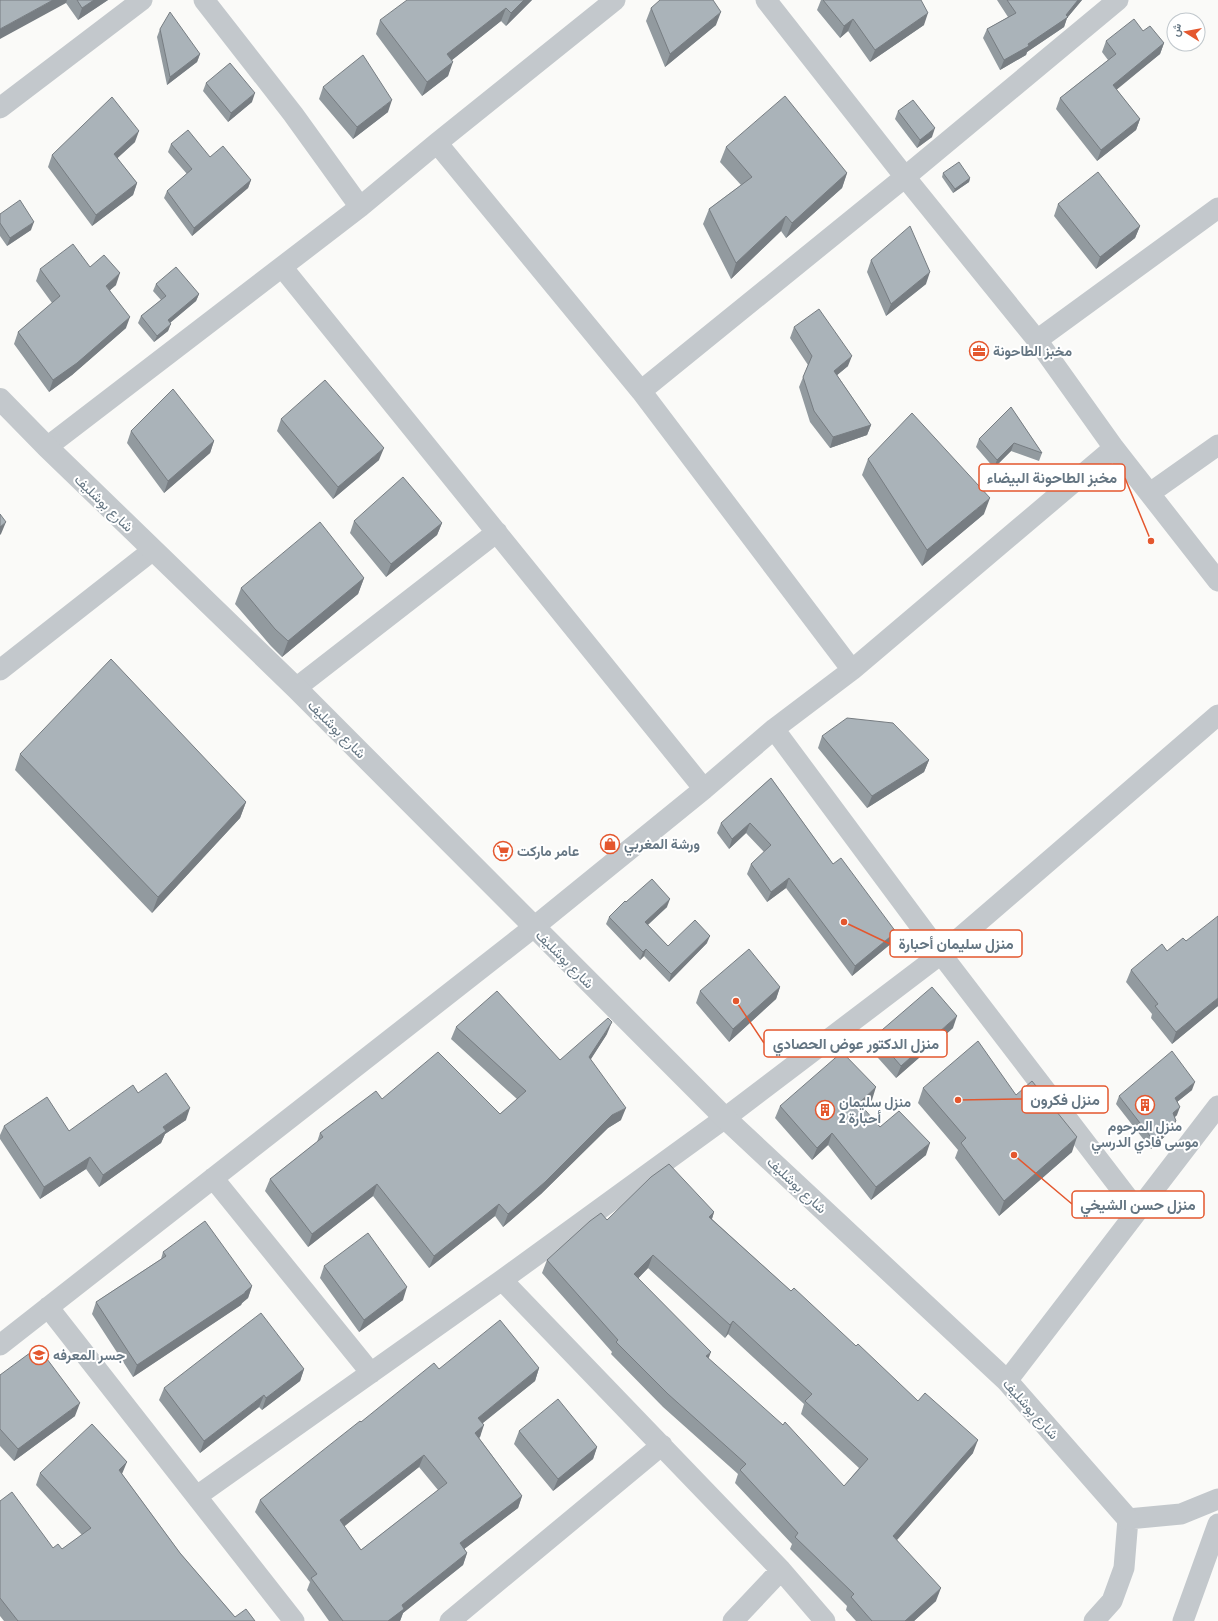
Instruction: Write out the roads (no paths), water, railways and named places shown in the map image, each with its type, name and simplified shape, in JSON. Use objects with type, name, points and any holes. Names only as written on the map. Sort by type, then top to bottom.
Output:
[{"type":"street","points":[[0,108],[142,0]]},
{"type":"street","points":[[204,0],[293,114],[360,207]]},
{"type":"street","points":[[47,447],[360,207],[615,0]]},
{"type":"street","points":[[766,0],[905,177],[1037,340],[1114,448],[1218,581]]},
{"type":"street","points":[[642,391],[905,177],[1118,0]]},
{"type":"street","points":[[437,143],[642,391],[852,670]]},
{"type":"street","points":[[1037,340],[1218,208]]},
{"type":"street","points":[[282,268],[704,789]]},
{"type":"street","name":"شارع بوشليف","points":[[0,399],[47,447],[296,688],[725,1118],[1007,1381],[1128,1520]]},
{"type":"street","points":[[1150,493],[1218,445]]},
{"type":"street","points":[[0,1345],[534,927],[774,730],[852,670],[1114,448]]},
{"type":"street","points":[[296,688],[496,532]]},
{"type":"street","points":[[0,670],[153,550]]},
{"type":"street","points":[[197,1496],[502,1280],[725,1118],[940,954],[1218,715]]},
{"type":"street","points":[[774,730],[940,954],[1137,1210]]},
{"type":"street","points":[[1007,1381],[1218,1106]]},
{"type":"street","points":[[212,1178],[371,1373]]},
{"type":"street","points":[[502,1280],[781,1570],[825,1621]]},
{"type":"street","points":[[48,1307],[294,1621]]},
{"type":"street","points":[[450,1621],[662,1445]]},
{"type":"street","points":[[1094,1621],[1112,1601],[1124,1568],[1128,1520],[1181,1514],[1218,1499]]},
{"type":"street","points":[[1183,1621],[1218,1524]]},
{"type":"street","points":[[733,1621],[781,1570]]},
{"type":"place","name":"مخبز الطاحونة","points":[[979,351]]},
{"type":"place","name":"مخبز الطاحونة البيضاء","points":[[1151,541]]},
{"type":"place","name":"ورشة المغربي","points":[[610,844]]},
{"type":"place","name":"عامر ماركت","points":[[503,851]]},
{"type":"place","name":"منزل سليمان أحبارة","points":[[844,922]]},
{"type":"place","name":"منزل الدكتور عوض الحصادي","points":[[736,1001]]},
{"type":"place","name":"منزل فكرون","points":[[958,1100]]},
{"type":"place","name":"منزل المرحوم موسى فادي الدرسي","points":[[1145,1105]]},
{"type":"place","name":"منزل سليمان أحبارة 2","points":[[825,1110]]},
{"type":"place","name":"منزل حسن الشيخي","points":[[1014,1155]]},
{"type":"place","name":"جسر المعرفه","points":[[39,1355]]}]
